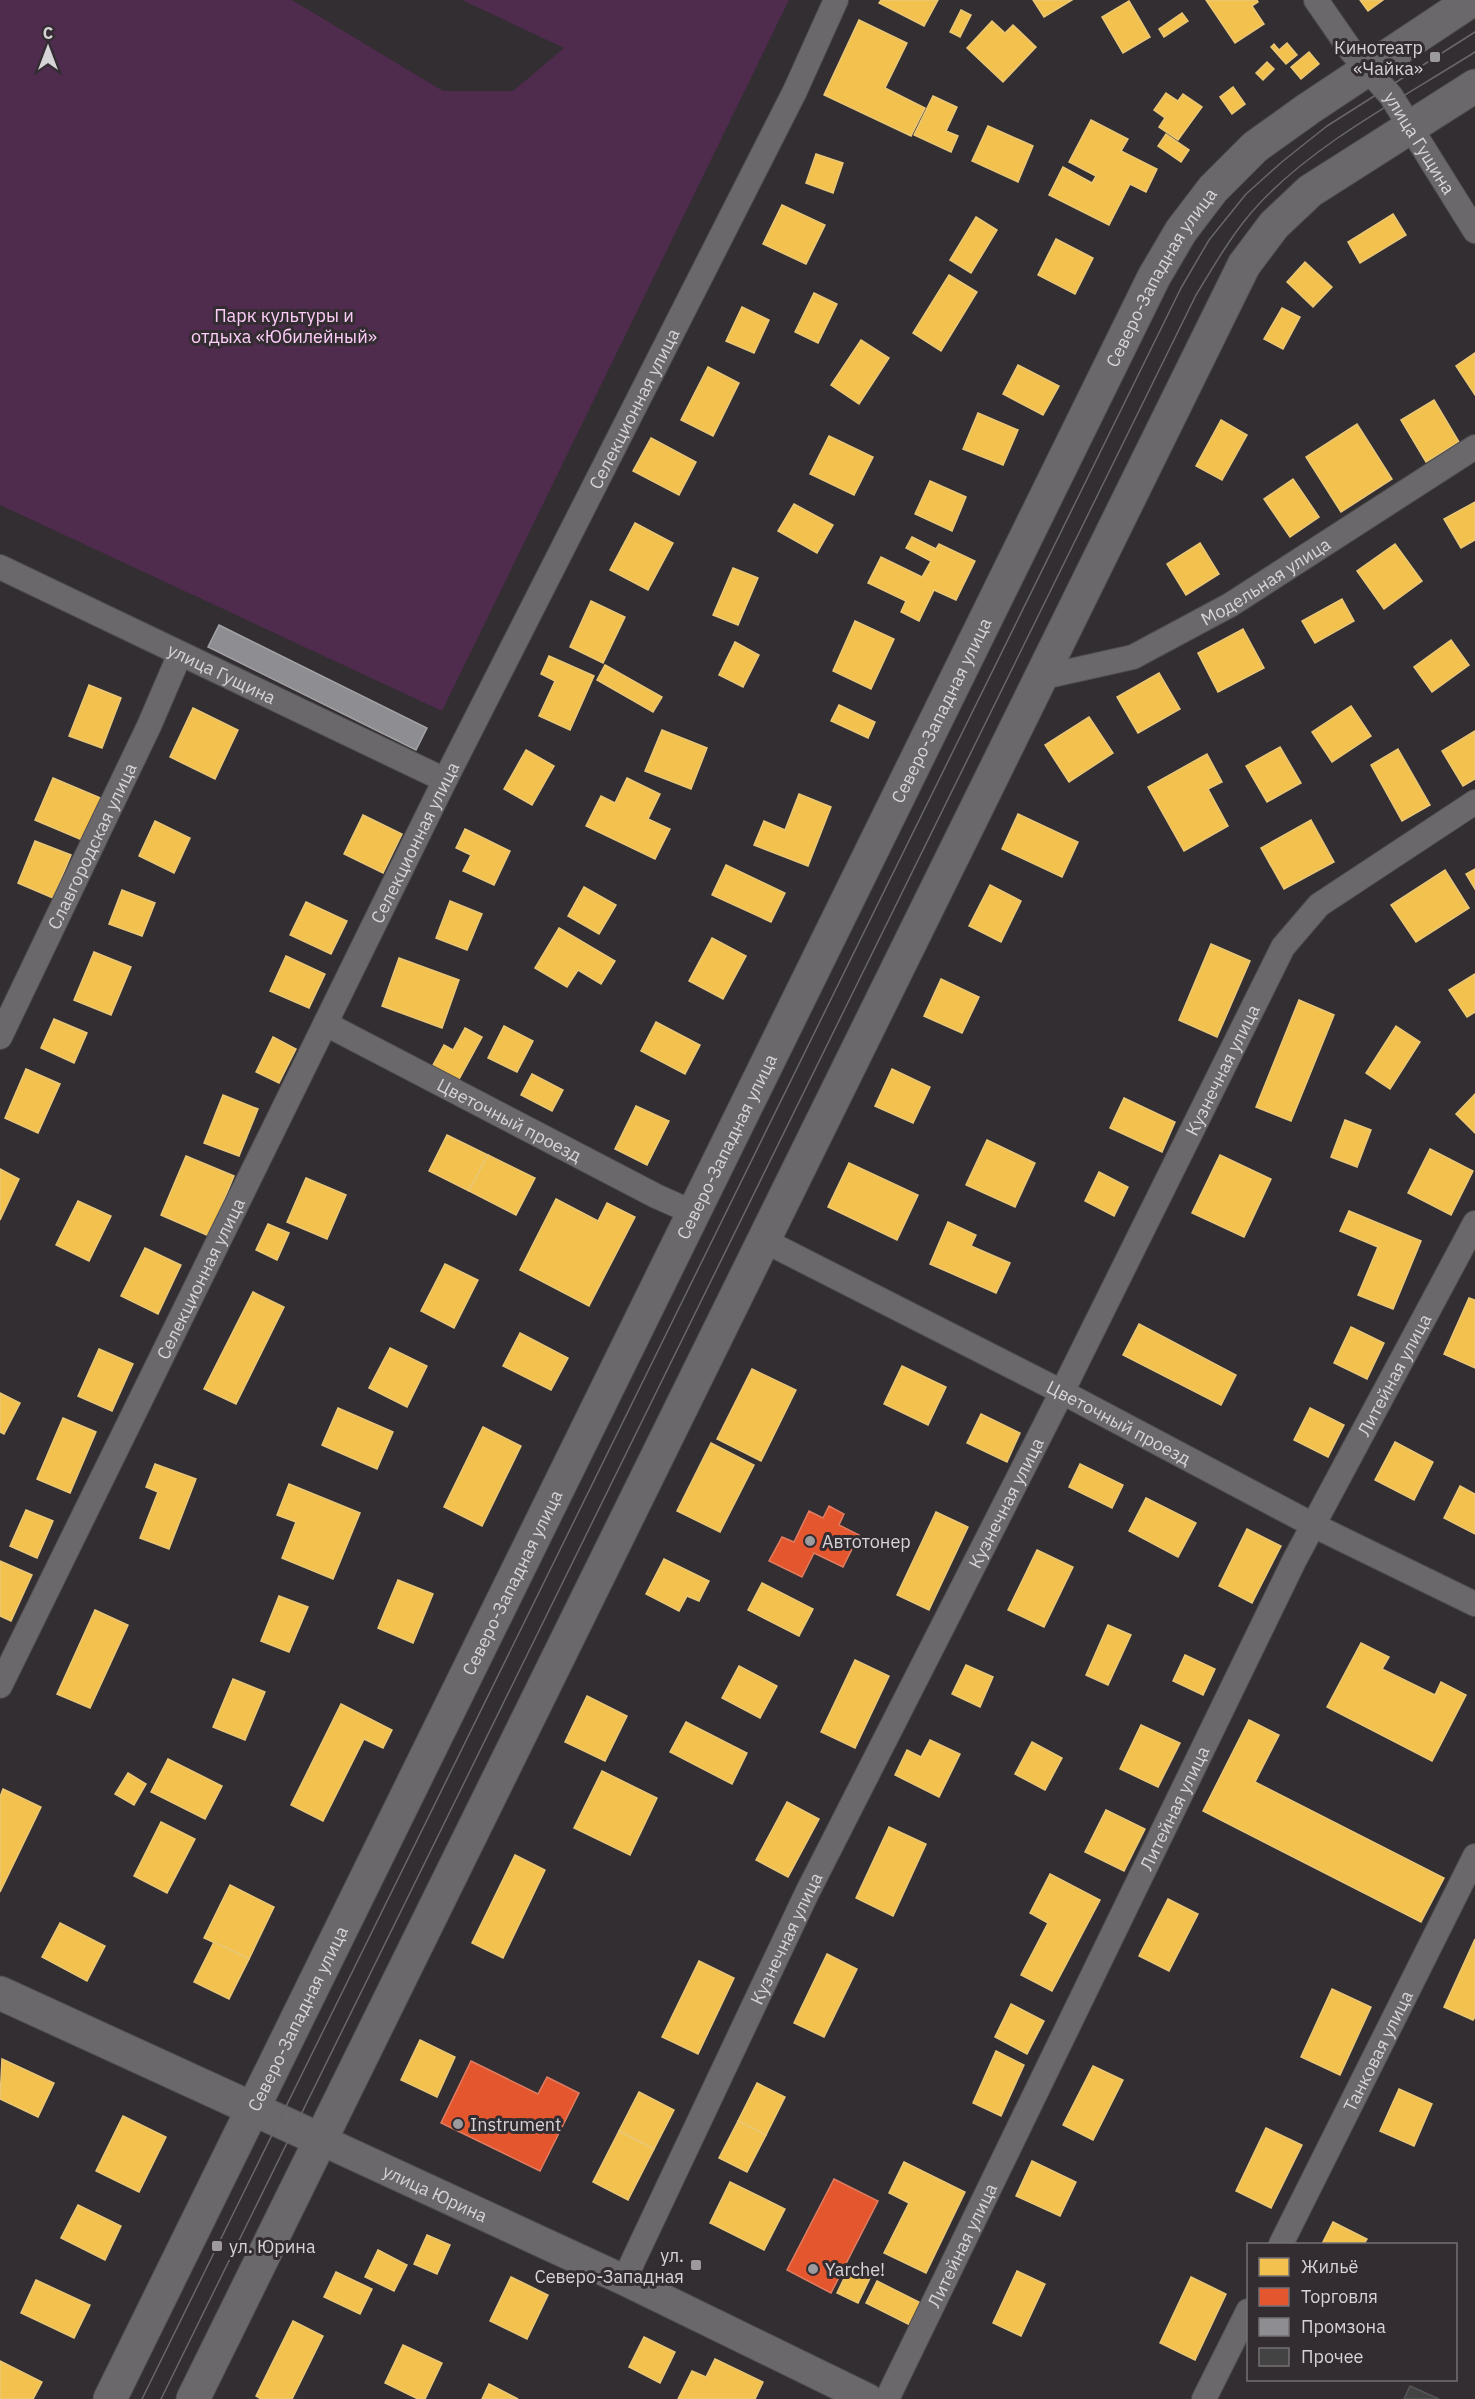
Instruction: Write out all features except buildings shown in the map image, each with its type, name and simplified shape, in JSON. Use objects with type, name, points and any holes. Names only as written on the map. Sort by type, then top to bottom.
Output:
[{"type":"main road","name":"Северо-Западная улица","points":[[110,2399],[1154,277],[1176,240],[1213,189],[1255,147],[1472,0]]},
{"type":"main road","points":[[193,2399],[1244,265],[1274,225],[1310,191],[1475,86]]},
{"type":"main road","name":"улица Юрина","points":[[0,1993],[321,2140]]},
{"type":"street","name":"Селекционная улица","points":[[0,1686],[445,780],[795,91],[836,0]]},
{"type":"street","name":"улица Гущина","points":[[1316,0],[1352,52],[1391,96],[1475,231]]},
{"type":"street","name":"Модельная улица","points":[[1039,678],[1133,657],[1230,605],[1475,447]]},
{"type":"street","name":"улица Гущина","points":[[0,567],[445,780]]},
{"type":"street","name":"Славгородская улица","points":[[0,1037],[180,654]]},
{"type":"street","name":"Кузнечная улица","points":[[624,2280],[807,1893],[1062,1392],[1282,947],[1318,905],[1475,802]]},
{"type":"street","name":"Цветочный проезд","points":[[326,1024],[656,1196],[694,1213]]},
{"type":"street","name":"Литейная улица","points":[[887,2399],[1294,1561],[1315,1526],[1475,1223]]},
{"type":"street","name":"Цветочный проезд","points":[[763,1240],[1062,1392],[1315,1526],[1475,1604]]},
{"type":"street","name":"Танковая улица","points":[[1282,2243],[1475,1856]]},
{"type":"street","name":"улица Юрина","points":[[321,2140],[624,2280],[868,2399]]},
{"type":"street","points":[[1204,2399],[1247,2312]]},
{"type":"green space","name":"Парк культуры и отдыха «Юбилейный»","points":[[0,0],[292,0],[443,91],[513,91],[564,48],[462,0],[789,0],[442,711],[0,505]]},
{"type":"tram line","points":[[142,2399],[1181,288],[1209,240],[1246,194],[1283,161],[1327,126],[1475,32]]},
{"type":"tram line","points":[[161,2399],[1196,295],[1240,226],[1281,182],[1361,122],[1475,52]]},
{"type":"place","name":"Кинотеатр «Чайка»","points":[[1435,57]]},
{"type":"place","name":"Автотонер","points":[[810,1541]]},
{"type":"place","name":"Instrument","points":[[458,2124]]},
{"type":"place","name":"ул. Юрина","points":[[217,2246]]},
{"type":"place","name":"ул. Северо-Западная","points":[[696,2265]]},
{"type":"place","name":"Yarche!","points":[[813,2269]]}]
